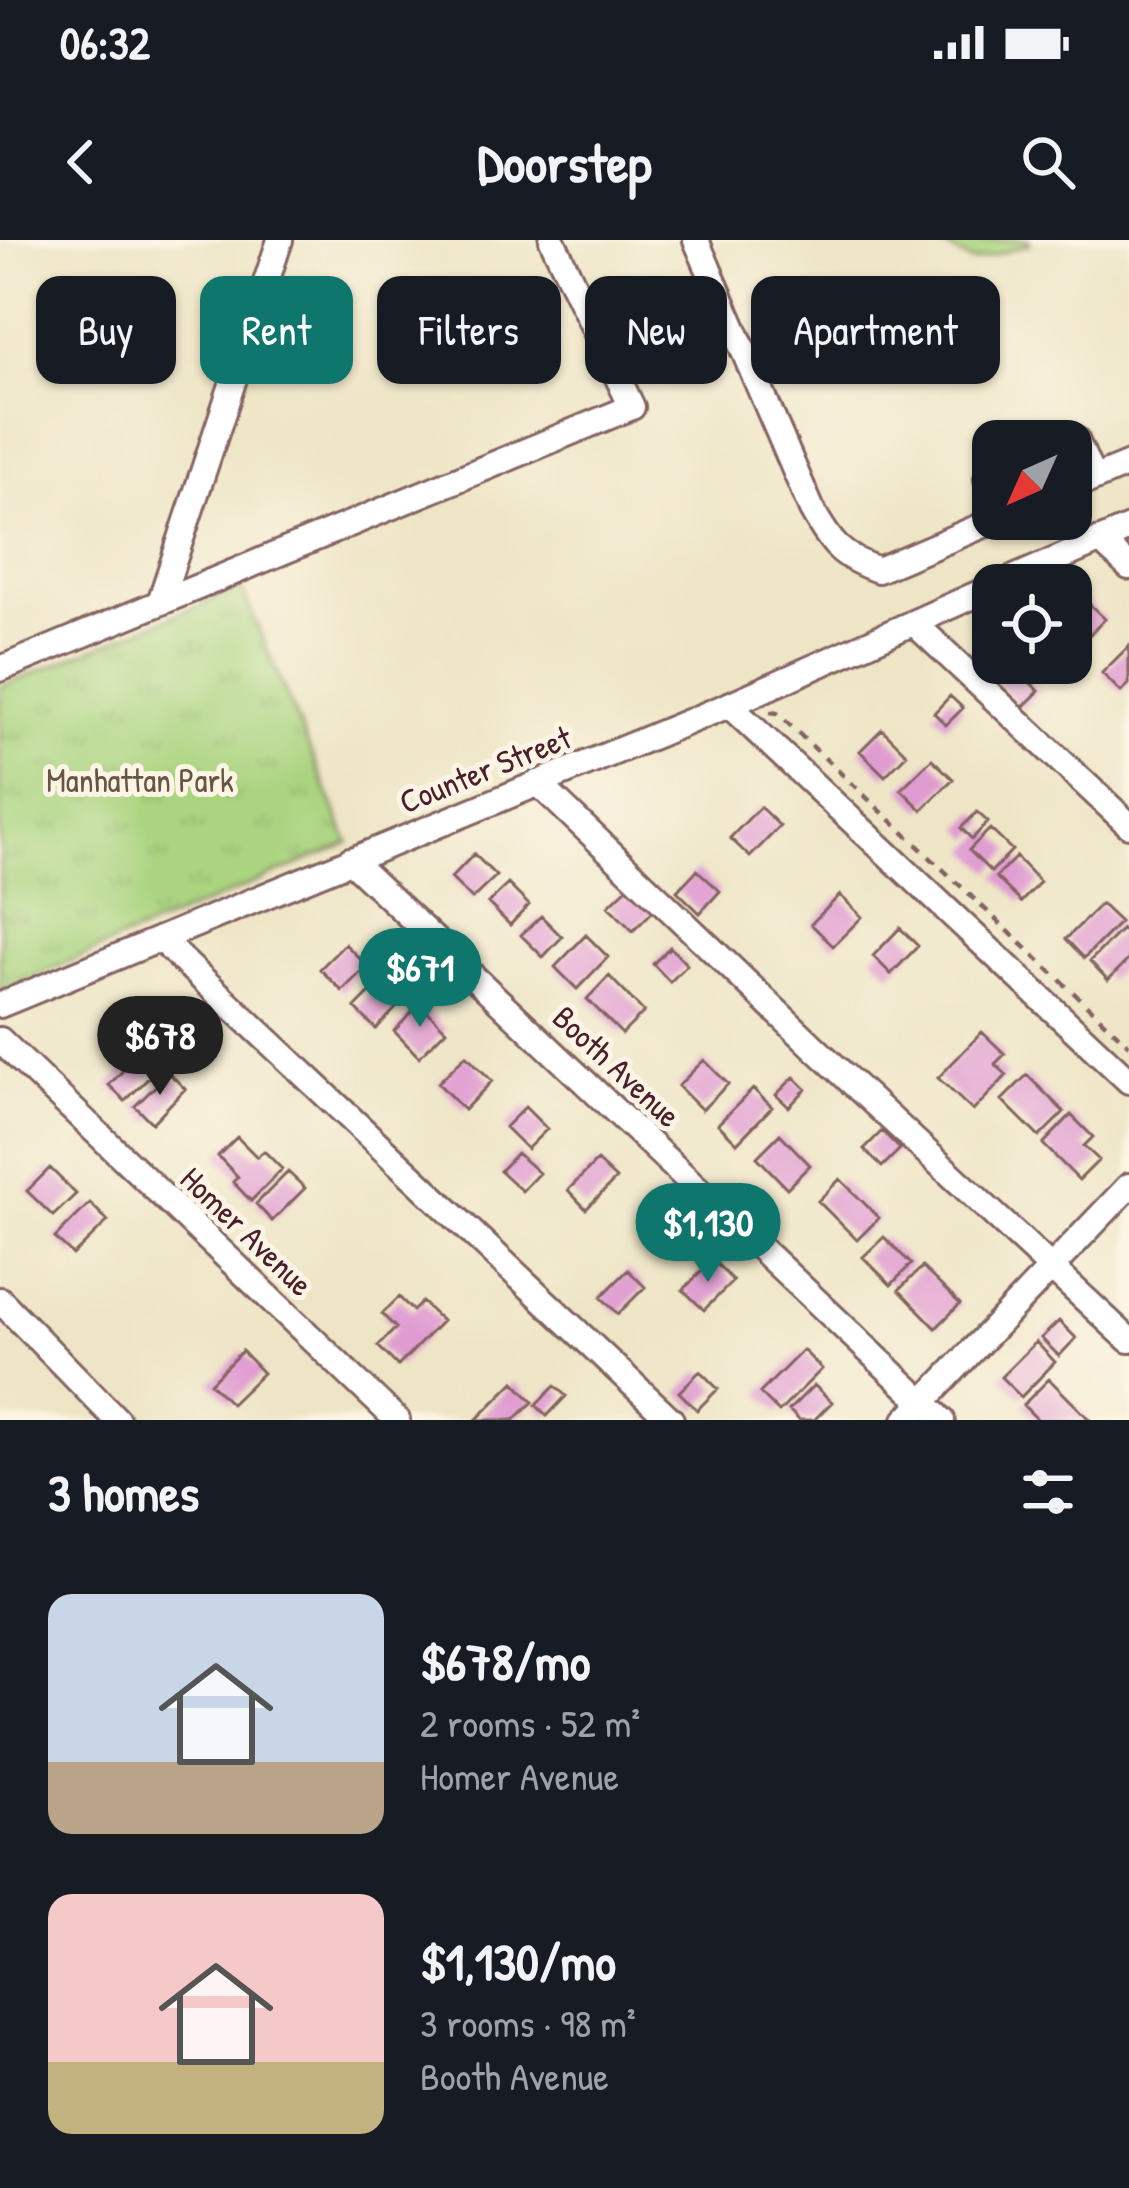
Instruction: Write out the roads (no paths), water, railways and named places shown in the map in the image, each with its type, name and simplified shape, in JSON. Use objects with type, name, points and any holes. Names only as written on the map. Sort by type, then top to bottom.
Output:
[{"type":"street","points":[[160,602],[280,240]]},
{"type":"street","points":[[0,669],[632,407],[551,240]]},
{"type":"street","points":[[695,240],[812,509],[832,544],[854,561],[878,570],[972,530]]},
{"type":"street","points":[[1092,479],[1129,464]]},
{"type":"street","name":"Counter Street","points":[[1046,564],[1129,528]]},
{"type":"street","points":[[1100,540],[1129,566]]},
{"type":"street","name":"Counter Street","points":[[0,1005],[729,705],[972,597]]},
{"type":"street","points":[[914,623],[1129,825]]},
{"type":"street","points":[[729,705],[1129,1081]]},
{"type":"street","points":[[538,783],[1129,1340]]},
{"type":"street","name":"Booth Avenue","points":[[350,860],[915,1411],[943,1420]]},
{"type":"street","points":[[160,939],[671,1420]]},
{"type":"street","name":"Homer Avenue","points":[[0,1040],[397,1420]]},
{"type":"street","points":[[915,1411],[1129,1186]]},
{"type":"street","points":[[0,1300],[117,1420]]},
{"type":"park label","name":"Manhattan Park","points":[[140,780]]}]
